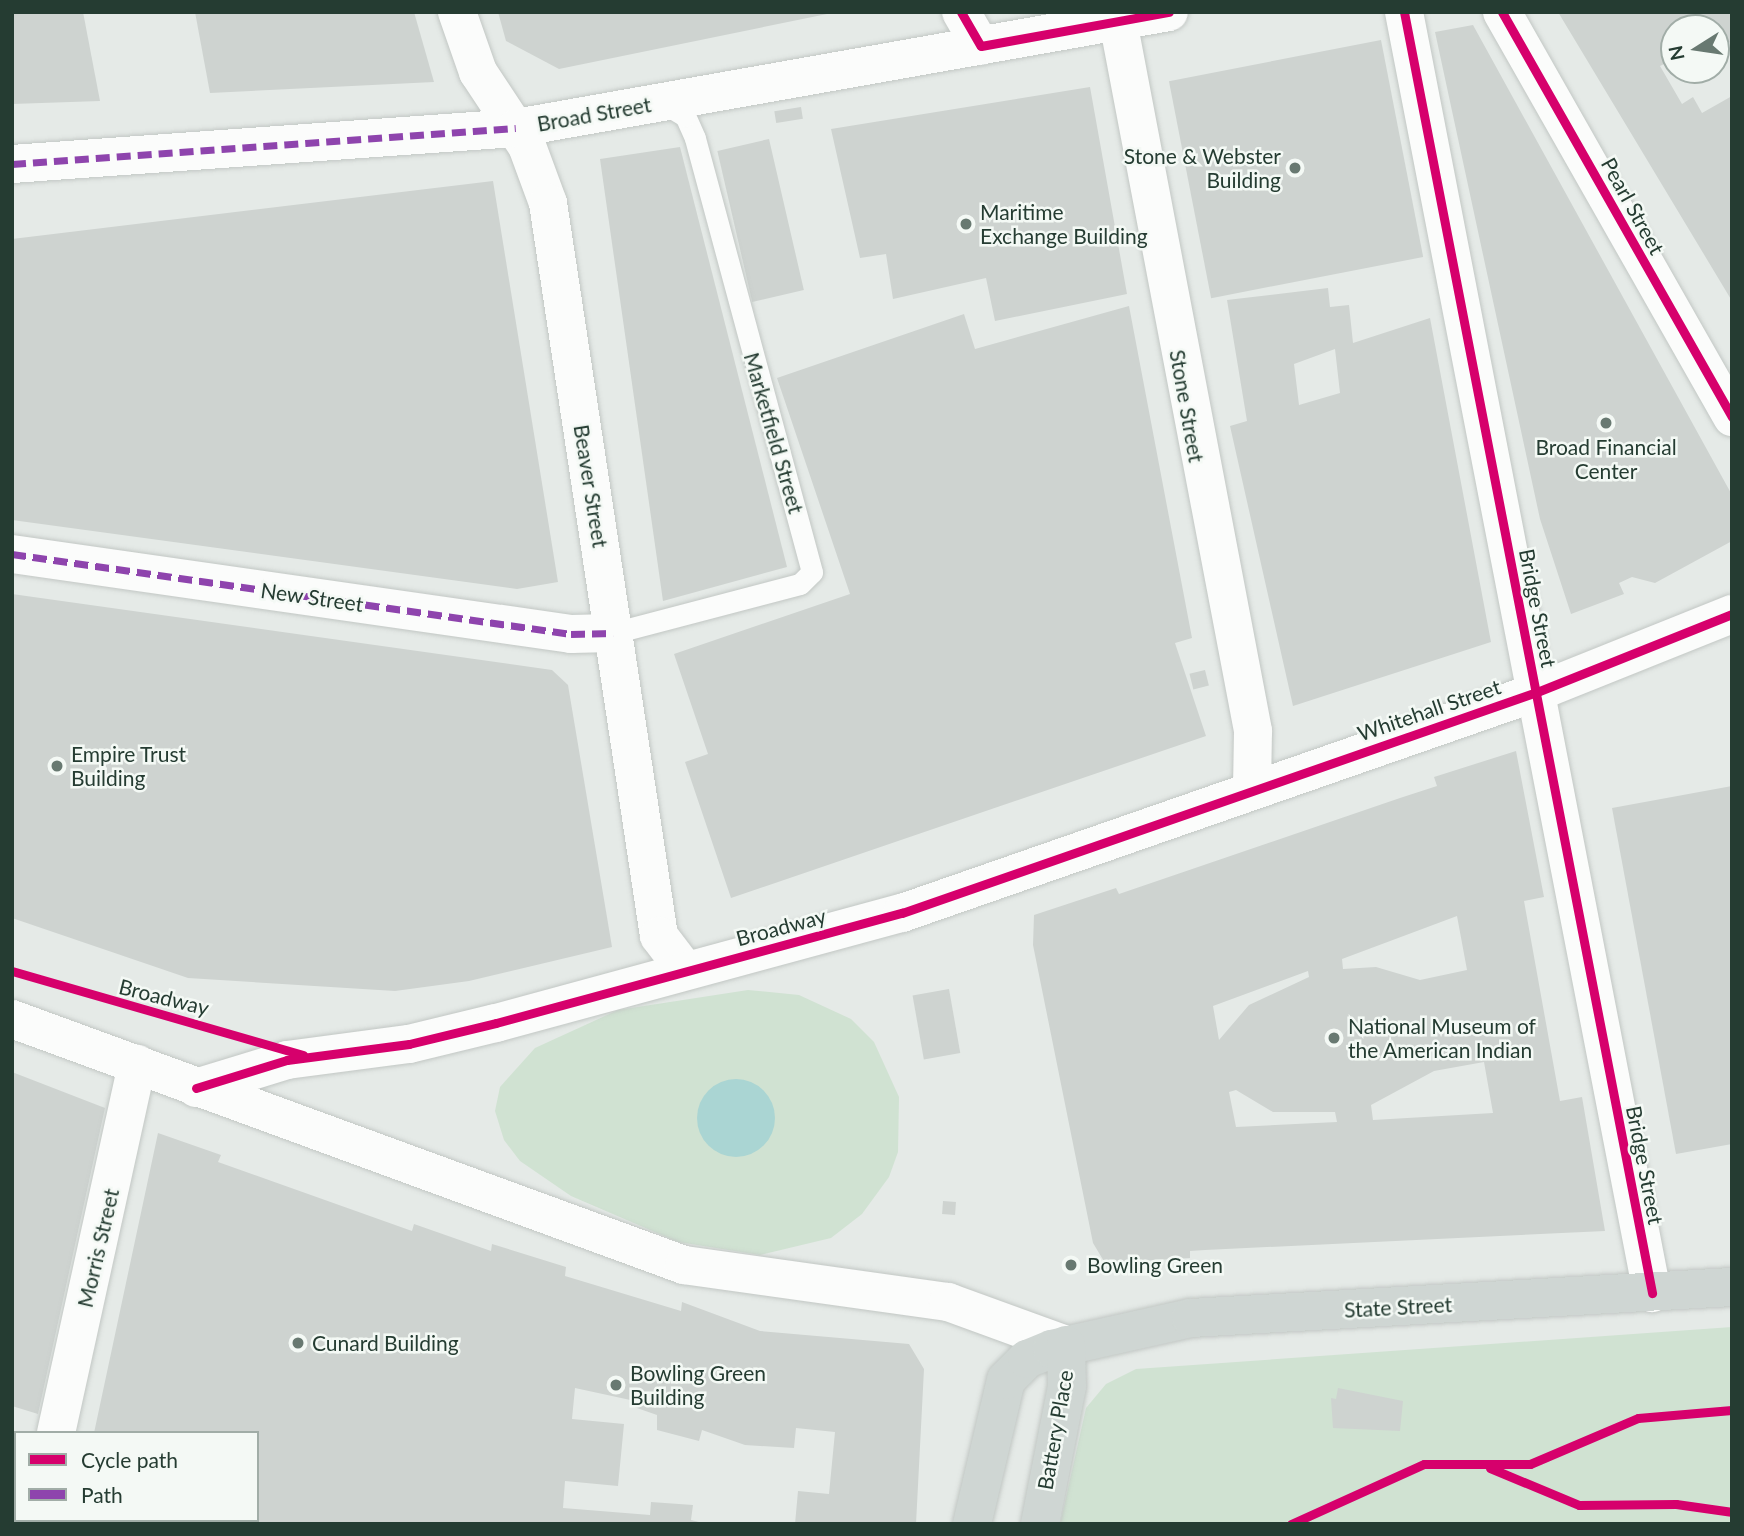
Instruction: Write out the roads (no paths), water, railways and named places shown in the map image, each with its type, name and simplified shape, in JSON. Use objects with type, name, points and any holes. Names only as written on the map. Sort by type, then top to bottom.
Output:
[{"type":"main road","name":"State Street","points":[[1066,1345],[1191,1318],[1732,1287]]},
{"type":"main road","name":"Battery Place","points":[[972,1524],[1006,1380],[1027,1359],[1066,1345],[1067,1386],[1040,1524]]},
{"type":"street","name":"Beaver Street","points":[[457,12],[478,72],[516,128],[548,203],[659,936],[685,970]]},
{"type":"street","points":[[961,12],[981,46]]},
{"type":"street","name":"Broad Street","points":[[12,164],[516,128],[1169,12]]},
{"type":"street","name":"Bridge Street","points":[[1404,12],[1538,692],[1652,1293]]},
{"type":"street","name":"Pearl Street","points":[[1502,12],[1730,400]]},
{"type":"street","name":"Stone Street","points":[[1118,21],[1252,732],[1252,789]]},
{"type":"street","name":"New Street","points":[[12,554],[572,634],[613,633]]},
{"type":"street","name":"Whitehall Street","points":[[1252,789],[1538,692],[1732,614]]},
{"type":"street","name":"Broadway","points":[[196,1088],[286,1060],[445,1035],[902,913],[1252,789]]},
{"type":"street","points":[[12,1018],[137,1063],[196,1088],[684,1265],[948,1302],[1066,1345]]},
{"type":"street","name":"Morris Street","points":[[56,1431],[137,1063]]},
{"type":"lane","name":"Marketfield Street","points":[[613,633],[800,584],[812,572],[695,138],[685,117],[661,102]]},
{"type":"water","points":[[736,1079],[751,1082],[763,1091],[772,1103],[775,1118],[772,1133],[763,1145],[751,1154],[736,1157],[721,1154],[709,1145],[700,1133],[697,1118],[700,1103],[709,1091],[721,1082]]},
{"type":"place","name":"Stone & Webster Building","points":[[1295,168]]},
{"type":"place","name":"Maritime Exchange Building","points":[[966,224]]},
{"type":"place","name":"Broad Financial Center","points":[[1606,423]]},
{"type":"place","name":"Empire Trust Building","points":[[57,766]]},
{"type":"place","name":"National Museum of the American Indian","points":[[1334,1038]]},
{"type":"place","name":"Bowling Green","points":[[1071,1265]]},
{"type":"place","name":"Cunard Building","points":[[298,1343]]},
{"type":"place","name":"Bowling Green Building","points":[[616,1385]]}]
